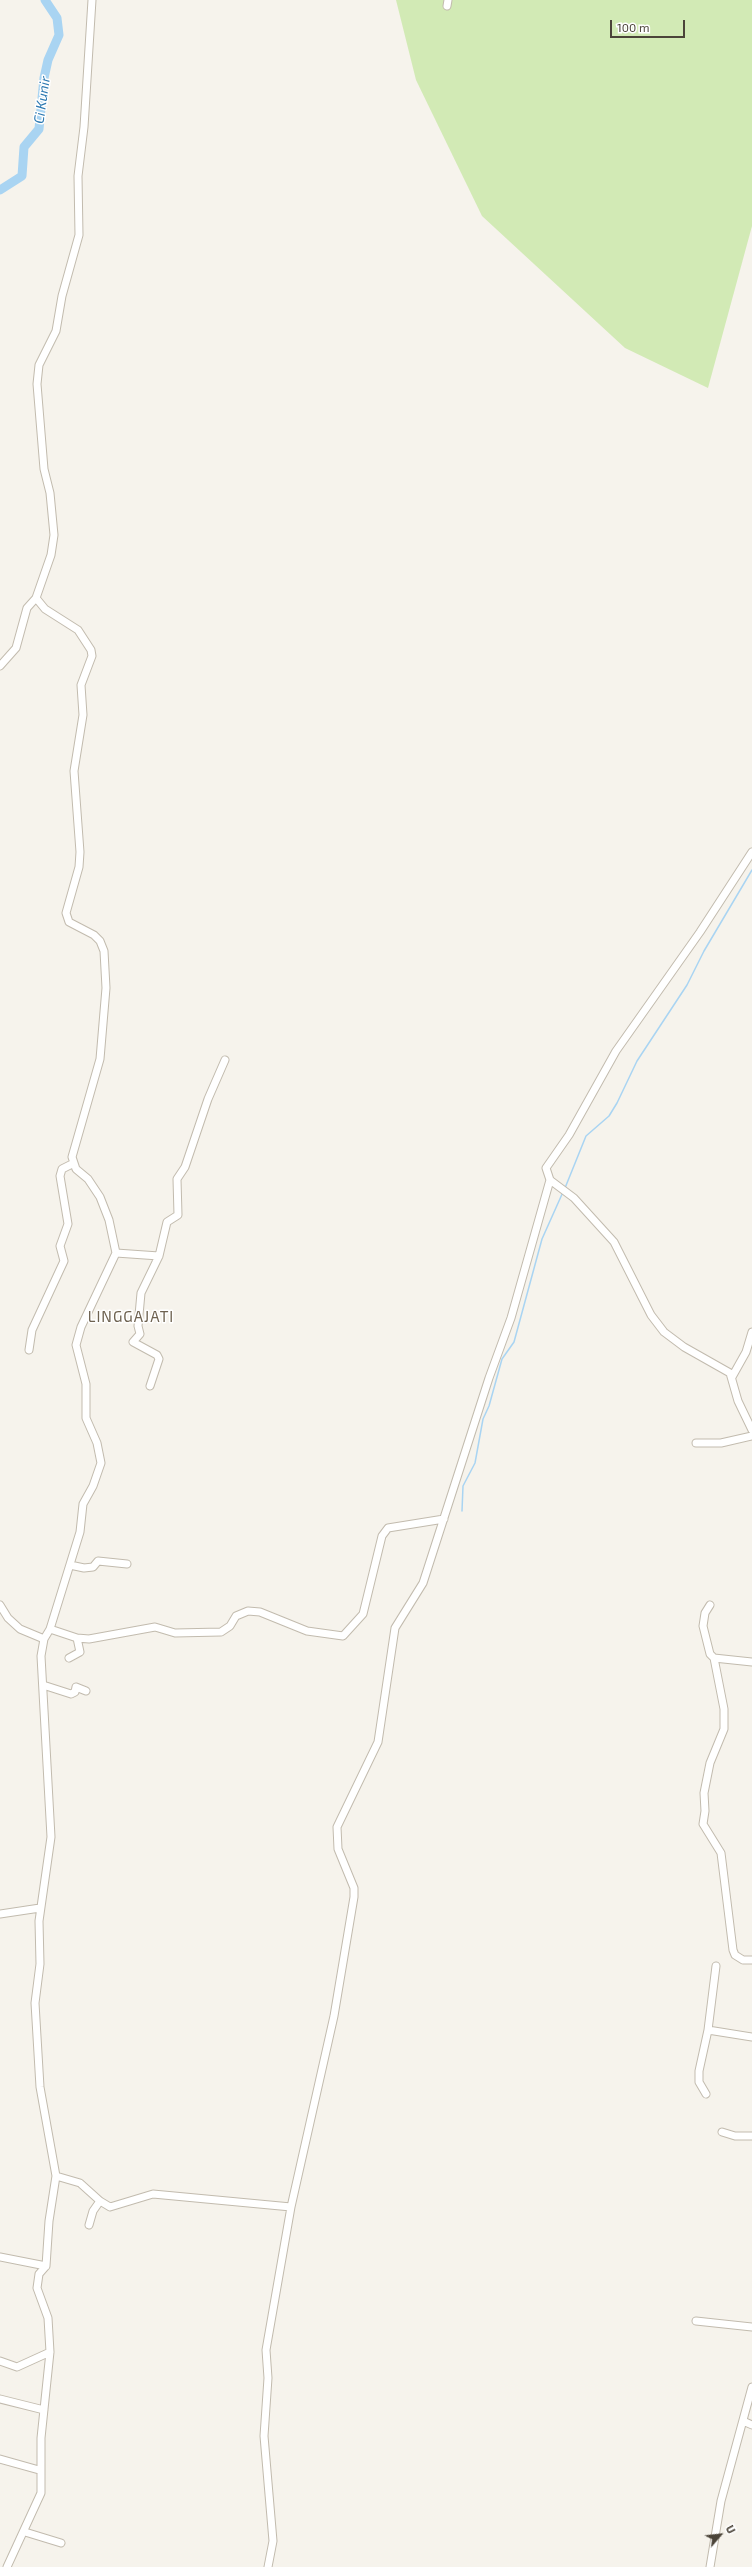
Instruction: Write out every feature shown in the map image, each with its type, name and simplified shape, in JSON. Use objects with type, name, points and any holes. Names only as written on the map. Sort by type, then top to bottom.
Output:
[{"type":"street","points":[[0,666],[16,648],[27,608],[36,598],[52,555],[54,535],[50,493],[44,469],[37,384],[39,365],[56,331],[62,296],[79,235],[78,176],[84,127],[92,0]]},
{"type":"street","points":[[7,2567],[41,2493],[39,2470],[50,2352],[48,2318],[37,2288],[39,2274],[46,2266],[49,2221],[56,2176],[40,2087],[35,2003],[40,1964],[40,1908],[51,1837],[41,1656],[44,1639],[50,1628],[80,1532],[83,1504],[94,1486],[101,1463],[97,1443],[86,1418],[86,1384],[78,1355],[77,1336],[116,1254],[108,1220],[100,1197],[91,1184],[72,1164],[73,1152],[100,1059],[106,988],[104,951],[100,941],[94,935],[69,922],[66,913],[79,867],[80,852],[74,771],[83,715],[81,685],[92,656],[92,650],[78,630],[45,609],[36,598]]},
{"type":"street","points":[[752,852],[692,944],[616,1050],[569,1135],[547,1164],[547,1174],[550,1180],[568,1193],[614,1242],[651,1315],[664,1332],[684,1347],[722,1366],[732,1377],[738,1400],[752,1430]]},
{"type":"street","points":[[150,1386],[158,1359],[157,1355],[134,1342],[140,1334],[138,1326],[143,1285],[159,1256],[167,1222],[178,1215],[176,1191],[178,1176],[182,1174],[208,1099],[225,1060]]},
{"type":"street","points":[[28,1350],[32,1330],[64,1261],[60,1246],[68,1224],[60,1176],[62,1169],[72,1164]]},
{"type":"street","points":[[268,2567],[273,2541],[264,2436],[268,2378],[266,2350],[290,2207],[334,2016],[354,1897],[354,1888],[338,1849],[337,1827],[378,1742],[395,1628],[421,1587],[489,1378],[511,1318],[550,1180]]},
{"type":"street","points":[[116,1254],[159,1256]]},
{"type":"street","points":[[732,1377],[746,1352],[752,1332]]},
{"type":"street","points":[[696,1443],[721,1443],[752,1436]]},
{"type":"street","points":[[50,1628],[76,1638],[89,1639],[155,1627],[175,1633],[221,1632],[230,1626],[236,1616],[248,1611],[260,1612],[307,1631],[343,1636],[363,1614],[382,1536],[388,1528],[444,1519]]},
{"type":"street","points":[[70,1565],[84,1568],[94,1567],[98,1561],[127,1564]]},
{"type":"street","points":[[0,1605],[8,1618],[16,1626],[44,1639]]},
{"type":"street","points":[[710,1605],[705,1613],[703,1626],[709,1649],[714,1658],[724,1709],[724,1729],[710,1763],[704,1793],[705,1811],[703,1824],[722,1858],[733,1950],[735,1955],[743,1960],[752,1960]]},
{"type":"street","points":[[70,1658],[80,1652],[76,1638]]},
{"type":"street","points":[[714,1658],[752,1662]]},
{"type":"street","points":[[43,1685],[71,1694],[75,1692],[76,1687],[86,1691]]},
{"type":"street","points":[[0,1914],[40,1908]]},
{"type":"street","points":[[706,2094],[702,2088],[698,2076],[708,2030],[716,1966]]},
{"type":"street","points":[[708,2030],[752,2037]]},
{"type":"street","points":[[722,2132],[735,2136],[752,2136]]},
{"type":"street","points":[[56,2176],[80,2183],[100,2201],[110,2207],[153,2194],[290,2207]]},
{"type":"street","points":[[89,2225],[93,2211],[100,2201]]},
{"type":"street","points":[[0,2257],[46,2266]]},
{"type":"street","points":[[696,2321],[752,2327]]},
{"type":"street","points":[[0,2361],[16,2367],[50,2352]]},
{"type":"street","points":[[710,2567],[721,2501],[752,2386]]},
{"type":"street","points":[[0,2399],[44,2410]]},
{"type":"street","points":[[743,2421],[752,2425]]},
{"type":"street","points":[[0,2459],[39,2470]]},
{"type":"street","points":[[24,2532],[61,2543]]},
{"type":"green space","points":[[396,0],[752,0],[752,226],[708,388],[625,348],[482,216],[416,80]]},
{"type":"waterway","name":"Ci Kunir","points":[[0,190],[22,176],[24,147],[39,129],[44,78],[48,60],[59,35],[57,18],[45,0]]},
{"type":"waterway","points":[[565,1188],[586,1136],[609,1116],[617,1103],[637,1061],[687,985],[704,951],[752,870]]},
{"type":"waterway","points":[[462,1511],[463,1486],[475,1463],[483,1419],[489,1406],[502,1359],[514,1342],[542,1239],[563,1192]]},
{"type":"district","name":"LINGGAJATI","points":[[131,1317]]}]
